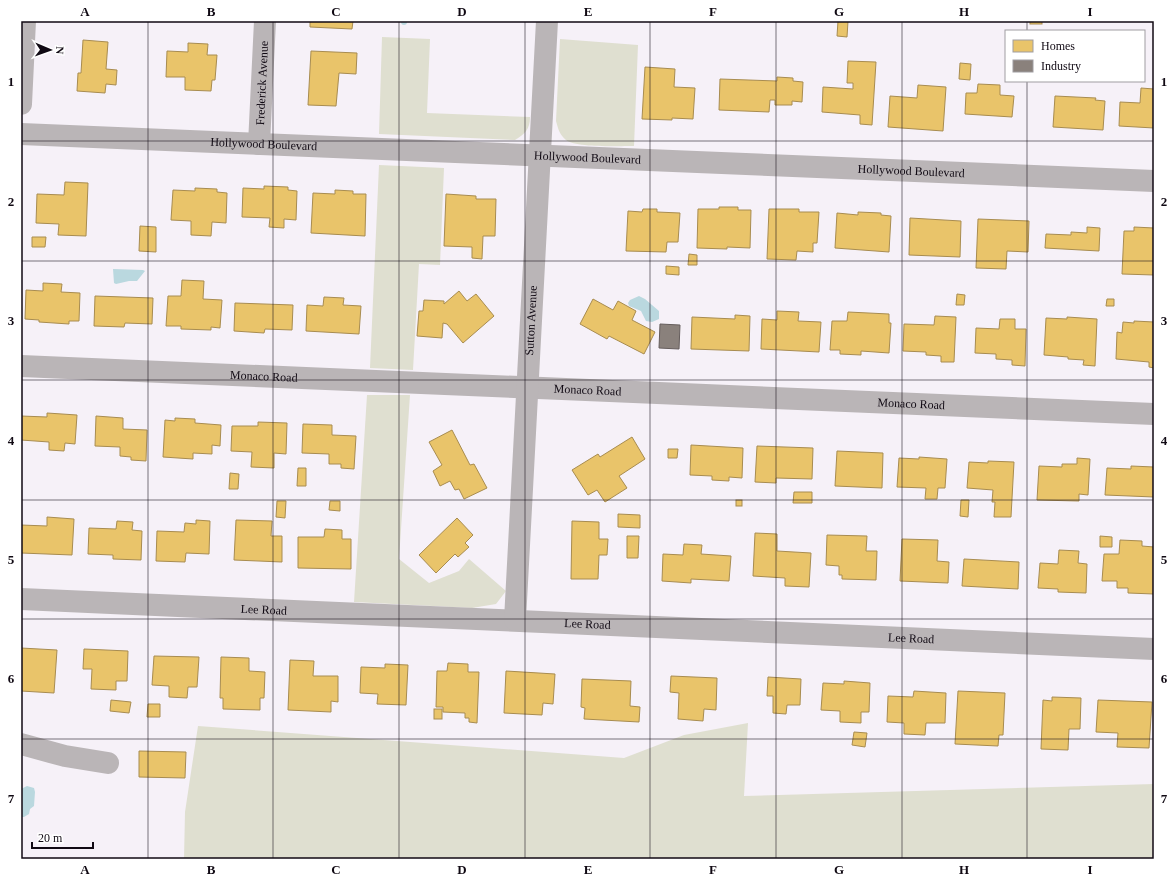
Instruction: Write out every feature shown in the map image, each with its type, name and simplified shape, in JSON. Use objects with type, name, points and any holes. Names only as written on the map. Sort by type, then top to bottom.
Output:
[{"type":"street","points":[[21,104],[25,21]]},
{"type":"street","name":"Frederick Avenue","points":[[259,144],[265,21]]},
{"type":"street","name":"Sutton Avenue","points":[[515,620],[547,21]]},
{"type":"street","name":"Hollywood Boulevard","points":[[21,134],[1154,181]]},
{"type":"street","name":"Monaco Road","points":[[21,366],[1154,414]]},
{"type":"street","name":"Lee Road","points":[[21,599],[1154,649]]},
{"type":"street","points":[[21,744],[65,756],[108,763]]},
{"type":"shaded area","points":[[382,37],[430,39],[427,113],[530,117],[529,125],[526,131],[522,136],[515,140],[379,134]]},
{"type":"shaded area","points":[[560,39],[638,45],[634,146],[598,146],[571,143],[566,140],[559,131],[556,121]]},
{"type":"shaded area","points":[[379,165],[444,168],[440,265],[419,264],[413,370],[370,368]]},
{"type":"shaded area","points":[[367,395],[410,395],[399,559],[429,583],[459,571],[469,559],[506,591],[496,604],[472,608],[354,602]]},
{"type":"shaded area","points":[[748,723],[744,796],[1154,784],[1154,859],[184,859],[185,812],[198,726],[624,758],[684,735]]},
{"type":"water","points":[[113,269],[145,271],[137,281],[116,284],[114,283]]},
{"type":"water","points":[[639,296],[659,311],[659,319],[652,322],[646,321],[641,311],[629,306],[628,303],[630,300]]},
{"type":"water","points":[[27,786],[34,788],[34,806],[30,809],[29,814],[21,817],[21,789]]},
{"type":"building: Homes","points":[[310,21],[353,21],[352,29],[310,27]]},
{"type":"building: Homes","points":[[838,21],[848,21],[847,37],[837,36]]},
{"type":"building: Homes","points":[[1030,21],[1042,21],[1042,24],[1030,24]]},
{"type":"building: Homes","points":[[83,40],[108,42],[106,69],[117,70],[116,85],[106,84],[105,93],[77,91],[78,73],[81,73]]},
{"type":"building: Homes","points":[[188,43],[208,44],[207,55],[217,55],[215,80],[212,80],[211,91],[185,90],[185,77],[166,77],[167,51],[188,52]]},
{"type":"building: Homes","points":[[311,51],[357,53],[356,74],[339,73],[336,106],[308,105]]},
{"type":"building: Homes","points":[[848,61],[876,62],[872,125],[860,124],[860,115],[822,112],[823,87],[853,89],[853,83],[847,83]]},
{"type":"building: Homes","points":[[960,63],[971,64],[970,80],[959,79]]},
{"type":"building: Homes","points":[[645,67],[675,69],[674,87],[695,88],[693,119],[642,119]]},
{"type":"building: Homes","points":[[777,77],[793,78],[793,81],[803,82],[802,102],[792,101],[792,105],[775,105],[775,100],[770,100],[769,112],[719,110],[720,79],[777,81]]},
{"type":"building: Homes","points":[[978,84],[1000,85],[1000,95],[1014,96],[1012,117],[965,114],[966,93],[977,93]]},
{"type":"building: Homes","points":[[918,85],[946,87],[943,131],[888,127],[890,96],[917,98]]},
{"type":"building: Homes","points":[[1141,88],[1154,89],[1154,128],[1119,126],[1120,102],[1140,103]]},
{"type":"building: Homes","points":[[1055,96],[1096,98],[1095,100],[1105,101],[1103,130],[1053,127]]},
{"type":"building: Homes","points":[[65,182],[88,183],[86,236],[58,235],[59,224],[36,223],[37,194],[64,195]]},
{"type":"building: Homes","points":[[264,186],[288,187],[288,190],[297,191],[296,220],[284,219],[284,228],[269,227],[270,218],[242,217],[243,188],[264,189]]},
{"type":"building: Homes","points":[[195,188],[217,189],[217,192],[227,193],[226,223],[212,222],[211,236],[191,235],[191,221],[171,220],[173,190],[195,191]]},
{"type":"building: Homes","points":[[335,190],[353,191],[353,194],[366,194],[365,236],[311,233],[313,193],[335,194]]},
{"type":"building: Homes","points":[[446,194],[476,196],[476,199],[496,199],[495,236],[483,236],[482,259],[472,258],[472,247],[444,246]]},
{"type":"building: Homes","points":[[719,207],[738,207],[738,210],[751,210],[750,248],[697,248],[698,209],[719,209]]},
{"type":"building: Homes","points":[[643,209],[657,209],[657,212],[680,213],[678,242],[667,242],[666,252],[626,251],[628,211],[642,212]]},
{"type":"building: Homes","points":[[769,209],[799,209],[799,212],[819,212],[817,243],[813,243],[813,252],[797,251],[796,260],[767,259]]},
{"type":"building: Homes","points":[[858,212],[881,213],[881,215],[891,216],[889,252],[835,248],[837,213],[858,215]]},
{"type":"building: Homes","points":[[910,218],[961,221],[960,257],[909,255]]},
{"type":"building: Homes","points":[[978,219],[1029,221],[1028,252],[1007,251],[1006,269],[976,268]]},
{"type":"building: Homes","points":[[140,226],[156,227],[156,252],[139,251]]},
{"type":"building: Homes","points":[[1087,227],[1100,228],[1099,251],[1045,248],[1046,234],[1071,235],[1071,232],[1087,233]]},
{"type":"building: Homes","points":[[1134,227],[1154,228],[1154,275],[1122,274],[1124,231],[1134,231]]},
{"type":"building: Homes","points":[[32,237],[46,237],[45,247],[32,247]]},
{"type":"building: Homes","points":[[689,254],[697,255],[697,265],[688,265]]},
{"type":"building: Homes","points":[[666,266],[679,267],[679,275],[666,274]]},
{"type":"building: Homes","points":[[182,280],[204,281],[203,299],[222,300],[220,328],[211,327],[211,330],[181,329],[181,326],[166,326],[168,296],[181,296]]},
{"type":"building: Homes","points":[[43,283],[62,284],[61,292],[80,293],[79,321],[69,321],[69,324],[39,322],[39,320],[25,319],[26,290],[43,291]]},
{"type":"building: Homes","points":[[459,291],[467,301],[476,294],[494,316],[463,343],[447,324],[443,323],[442,338],[417,336],[419,311],[423,311],[424,300],[444,301],[444,304]]},
{"type":"building: Homes","points":[[957,294],[965,295],[964,305],[956,305]]},
{"type":"building: Homes","points":[[95,296],[153,298],[152,324],[125,323],[124,327],[94,326]]},
{"type":"building: Homes","points":[[324,297],[344,298],[343,305],[361,306],[359,334],[306,331],[307,305],[323,306]]},
{"type":"building: Homes","points":[[593,299],[613,310],[618,301],[636,311],[632,320],[655,332],[644,354],[609,336],[607,339],[580,324]]},
{"type":"building: Homes","points":[[1107,299],[1114,299],[1114,306],[1106,306]]},
{"type":"building: Homes","points":[[235,303],[293,305],[292,330],[265,329],[264,333],[234,331]]},
{"type":"building: Homes","points":[[777,311],[799,312],[798,321],[821,322],[819,352],[761,349],[762,319],[777,320]]},
{"type":"building: Homes","points":[[848,312],[889,314],[889,323],[891,323],[889,353],[861,351],[861,355],[840,354],[840,350],[830,350],[832,321],[847,321]]},
{"type":"building: Homes","points":[[735,315],[750,316],[749,351],[691,349],[692,317],[735,319]]},
{"type":"building: Homes","points":[[935,316],[956,317],[954,362],[941,362],[941,356],[926,355],[926,352],[903,351],[904,324],[934,325]]},
{"type":"building: Homes","points":[[1067,317],[1097,319],[1095,366],[1083,365],[1084,360],[1044,355],[1046,318],[1067,319]]},
{"type":"building: Homes","points":[[1000,319],[1015,319],[1015,329],[1026,329],[1025,366],[1012,365],[1012,360],[996,359],[996,354],[975,353],[976,328],[999,329]]},
{"type":"building: Homes","points":[[1134,321],[1154,322],[1154,368],[1149,367],[1149,362],[1116,359],[1117,332],[1122,333],[1123,322],[1134,323]]},
{"type":"building: Homes","points":[[47,413],[77,415],[75,444],[65,443],[64,451],[49,450],[49,442],[21,440],[21,416],[47,417]]},
{"type":"building: Homes","points":[[96,416],[123,418],[123,429],[147,430],[146,461],[131,460],[131,457],[120,456],[120,447],[95,446]]},
{"type":"building: Homes","points":[[175,418],[195,419],[195,423],[221,425],[220,446],[212,445],[212,454],[193,453],[193,459],[163,457],[165,420],[175,421]]},
{"type":"building: Homes","points":[[258,422],[287,423],[286,454],[274,453],[274,468],[251,467],[252,452],[231,451],[232,426],[258,426]]},
{"type":"building: Homes","points":[[303,424],[332,425],[332,435],[356,436],[354,469],[341,468],[341,464],[329,464],[329,454],[302,453]]},
{"type":"building: Homes","points":[[452,430],[470,465],[474,464],[487,488],[464,499],[459,489],[455,490],[450,481],[440,486],[433,471],[442,465],[429,442]]},
{"type":"building: Homes","points":[[632,437],[645,459],[619,476],[627,488],[605,502],[597,490],[588,495],[572,470],[598,454],[600,457]]},
{"type":"building: Homes","points":[[691,445],[743,448],[742,478],[729,477],[729,481],[712,480],[712,476],[690,475]]},
{"type":"building: Homes","points":[[757,446],[813,448],[812,479],[776,478],[776,483],[755,482]]},
{"type":"building: Homes","points":[[668,449],[678,449],[677,458],[668,458]]},
{"type":"building: Homes","points":[[837,451],[883,453],[882,488],[835,486]]},
{"type":"building: Homes","points":[[919,457],[947,459],[945,488],[938,488],[937,499],[925,499],[926,488],[897,487],[899,458],[919,459]]},
{"type":"building: Homes","points":[[1077,458],[1090,459],[1088,495],[1079,494],[1079,501],[1037,500],[1039,466],[1062,467],[1062,464],[1077,464]]},
{"type":"building: Homes","points":[[988,461],[1014,462],[1011,517],[994,517],[995,502],[992,502],[993,490],[967,488],[969,462],[988,463]]},
{"type":"building: Homes","points":[[1131,466],[1154,467],[1154,497],[1105,495],[1107,468],[1131,469]]},
{"type":"building: Homes","points":[[298,468],[306,468],[306,486],[297,486]]},
{"type":"building: Homes","points":[[230,473],[239,474],[238,489],[229,489]]},
{"type":"building: Homes","points":[[794,492],[812,492],[812,503],[793,503]]},
{"type":"building: Homes","points":[[736,500],[742,500],[742,506],[736,506]]},
{"type":"building: Homes","points":[[961,500],[969,500],[968,517],[960,516]]},
{"type":"building: Homes","points":[[277,501],[286,501],[285,518],[276,517]]},
{"type":"building: Homes","points":[[330,501],[340,501],[340,511],[329,510]]},
{"type":"building: Homes","points":[[618,514],[640,515],[640,528],[618,527]]},
{"type":"building: Homes","points":[[47,517],[74,519],[72,555],[21,553],[21,525],[47,526]]},
{"type":"building: Homes","points":[[457,518],[473,535],[465,543],[469,547],[458,557],[455,554],[436,573],[419,555]]},
{"type":"building: Homes","points":[[196,520],[210,521],[209,554],[186,553],[185,562],[156,561],[157,531],[184,532],[185,523],[196,524]]},
{"type":"building: Homes","points":[[236,520],[272,521],[271,536],[282,536],[282,562],[234,560]]},
{"type":"building: Homes","points":[[117,521],[133,522],[132,530],[142,531],[141,560],[113,559],[113,555],[88,554],[89,528],[116,529]]},
{"type":"building: Homes","points":[[572,521],[599,522],[599,539],[608,539],[607,555],[599,555],[598,579],[571,579]]},
{"type":"building: Homes","points":[[325,529],[342,530],[342,539],[351,539],[351,569],[298,568],[298,537],[324,537]]},
{"type":"building: Homes","points":[[755,533],[777,534],[777,551],[811,553],[809,587],[785,586],[785,578],[753,576]]},
{"type":"building: Homes","points":[[827,535],[867,536],[866,551],[877,551],[876,580],[842,579],[842,575],[839,575],[839,566],[826,565]]},
{"type":"building: Homes","points":[[627,536],[639,536],[638,558],[627,558]]},
{"type":"building: Homes","points":[[1100,536],[1112,537],[1112,547],[1100,547]]},
{"type":"building: Homes","points":[[902,539],[938,540],[937,561],[949,562],[948,583],[900,581]]},
{"type":"building: Homes","points":[[1120,540],[1142,541],[1142,546],[1154,547],[1154,594],[1128,593],[1128,588],[1117,588],[1117,581],[1102,581],[1104,554],[1119,554]]},
{"type":"building: Homes","points":[[684,544],[702,545],[701,554],[731,556],[729,581],[691,579],[691,583],[662,581],[663,554],[683,555]]},
{"type":"building: Homes","points":[[1059,550],[1079,551],[1078,563],[1087,564],[1086,593],[1058,592],[1058,589],[1038,588],[1040,563],[1058,564]]},
{"type":"building: Homes","points":[[964,559],[1019,562],[1018,589],[962,586]]},
{"type":"building: Homes","points":[[21,648],[57,650],[54,693],[21,691]]},
{"type":"building: Homes","points":[[84,649],[128,651],[127,681],[116,681],[116,690],[91,689],[92,669],[83,669]]},
{"type":"building: Homes","points":[[154,656],[199,657],[197,687],[188,687],[187,698],[169,697],[169,686],[152,685]]},
{"type":"building: Homes","points":[[221,657],[249,658],[249,671],[265,672],[264,698],[260,698],[260,710],[223,709],[223,698],[220,698]]},
{"type":"building: Homes","points":[[290,660],[314,661],[313,676],[338,676],[338,702],[331,701],[331,712],[288,710]]},
{"type":"building: Homes","points":[[448,663],[468,664],[468,672],[479,672],[477,723],[469,722],[469,718],[465,718],[465,713],[443,712],[443,707],[436,707],[437,671],[447,671]]},
{"type":"building: Homes","points":[[385,664],[408,665],[406,705],[377,704],[378,694],[360,693],[361,667],[385,668]]},
{"type":"building: Homes","points":[[506,671],[555,674],[553,704],[543,703],[542,715],[504,713]]},
{"type":"building: Homes","points":[[671,676],[717,678],[716,710],[704,709],[703,721],[678,719],[679,693],[670,692]]},
{"type":"building: Homes","points":[[768,677],[801,679],[800,705],[787,705],[786,714],[773,713],[773,696],[767,696]]},
{"type":"building: Homes","points":[[582,679],[631,681],[630,706],[640,707],[639,722],[584,719],[585,708],[581,707]]},
{"type":"building: Homes","points":[[844,681],[870,683],[869,712],[861,712],[861,723],[840,722],[840,711],[821,710],[823,683],[844,684]]},
{"type":"building: Homes","points":[[914,691],[946,693],[945,723],[926,723],[925,735],[904,734],[904,723],[887,722],[888,696],[913,697]]},
{"type":"building: Homes","points":[[958,691],[1005,693],[1003,735],[999,735],[998,746],[955,744]]},
{"type":"building: Homes","points":[[1052,697],[1081,698],[1080,729],[1069,729],[1068,750],[1041,749],[1043,700],[1052,701]]},
{"type":"building: Homes","points":[[111,700],[131,702],[129,713],[110,711]]},
{"type":"building: Homes","points":[[1098,700],[1152,702],[1149,748],[1117,747],[1118,733],[1096,732]]},
{"type":"building: Homes","points":[[148,704],[160,704],[160,717],[147,717]]},
{"type":"building: Homes","points":[[434,709],[442,709],[442,719],[434,719]]},
{"type":"building: Homes","points":[[854,732],[867,733],[865,747],[852,745]]},
{"type":"building: Homes","points":[[139,751],[186,752],[185,778],[139,777]]},
{"type":"building: Industry","points":[[660,324],[680,325],[679,349],[659,348]]}]
